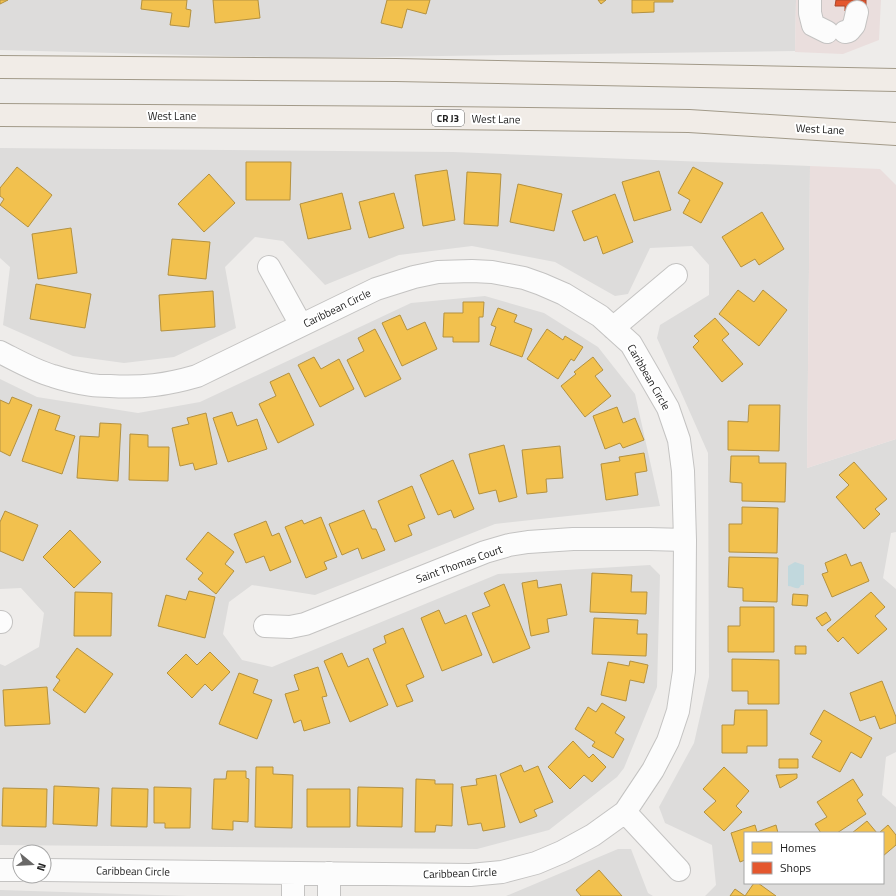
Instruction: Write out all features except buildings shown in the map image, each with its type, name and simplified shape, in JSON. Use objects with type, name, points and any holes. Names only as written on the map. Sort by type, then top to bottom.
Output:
[{"type":"main road","points":[[0,67],[404,71],[896,80]]},
{"type":"main road","name":"West Lane","points":[[0,115],[432,118],[689,122],[896,134]]},
{"type":"street","points":[[810,0],[810,13],[813,25],[836,32],[849,31],[854,25],[857,12]]},
{"type":"street","points":[[269,267],[301,326]]},
{"type":"street","name":"Caribbean Circle","points":[[0,352],[52,376],[91,385],[128,388],[147,387],[175,382],[196,376],[376,289],[414,277],[438,272],[492,272],[524,278],[564,294],[600,316],[631,344],[668,408],[679,440],[683,471],[685,540],[684,671],[678,711],[668,741],[653,770],[625,812],[593,835],[562,852],[536,863],[502,872],[470,875],[52,870]]},
{"type":"street","points":[[613,328],[676,275]]},
{"type":"street","name":"Saint Thomas Court","points":[[265,626],[290,626],[305,624],[485,552],[509,545],[528,542],[573,539],[685,540]]},
{"type":"street","points":[[625,812],[679,870]]},
{"type":"street","points":[[0,870],[12,870]]},
{"type":"street","points":[[293,873],[293,896]]},
{"type":"street","points":[[329,873],[329,896]]},
{"type":"shaded area","points":[[0,0],[796,0],[795,51],[307,58],[0,50]]},
{"type":"shaded area","points":[[796,0],[881,0],[879,40],[843,54],[795,52]]},
{"type":"shaded area","points":[[0,148],[453,152],[810,166],[807,468],[896,439],[896,532],[891,533],[883,578],[896,589],[896,752],[886,757],[882,795],[896,807],[896,896],[705,896],[716,885],[712,845],[665,823],[659,807],[694,743],[709,677],[708,453],[657,338],[660,325],[709,295],[709,265],[692,246],[650,248],[628,294],[615,296],[555,262],[472,246],[399,255],[325,285],[283,241],[255,237],[225,267],[236,328],[174,357],[124,363],[73,356],[3,325],[10,267],[0,258]]},
{"type":"shaded area","points":[[810,166],[880,169],[896,185],[896,439],[807,468]]},
{"type":"shaded area","points":[[485,296],[544,313],[598,347],[635,394],[660,506],[495,524],[315,595],[252,585],[229,602],[223,634],[242,660],[272,667],[498,574],[650,565],[660,575],[657,687],[624,768],[617,777],[549,830],[477,849],[52,845],[52,844],[0,845],[0,664],[5,666],[39,647],[44,613],[21,588],[0,589],[0,379],[37,397],[138,413],[200,402],[411,303]]},
{"type":"shaded area","points":[[618,849],[631,849],[648,893],[653,896],[506,896]]},
{"type":"shaded area","points":[[0,890],[188,896],[0,896]]},
{"type":"water","points":[[795,562],[804,565],[804,585],[801,585],[799,588],[788,586],[788,566]]}]
